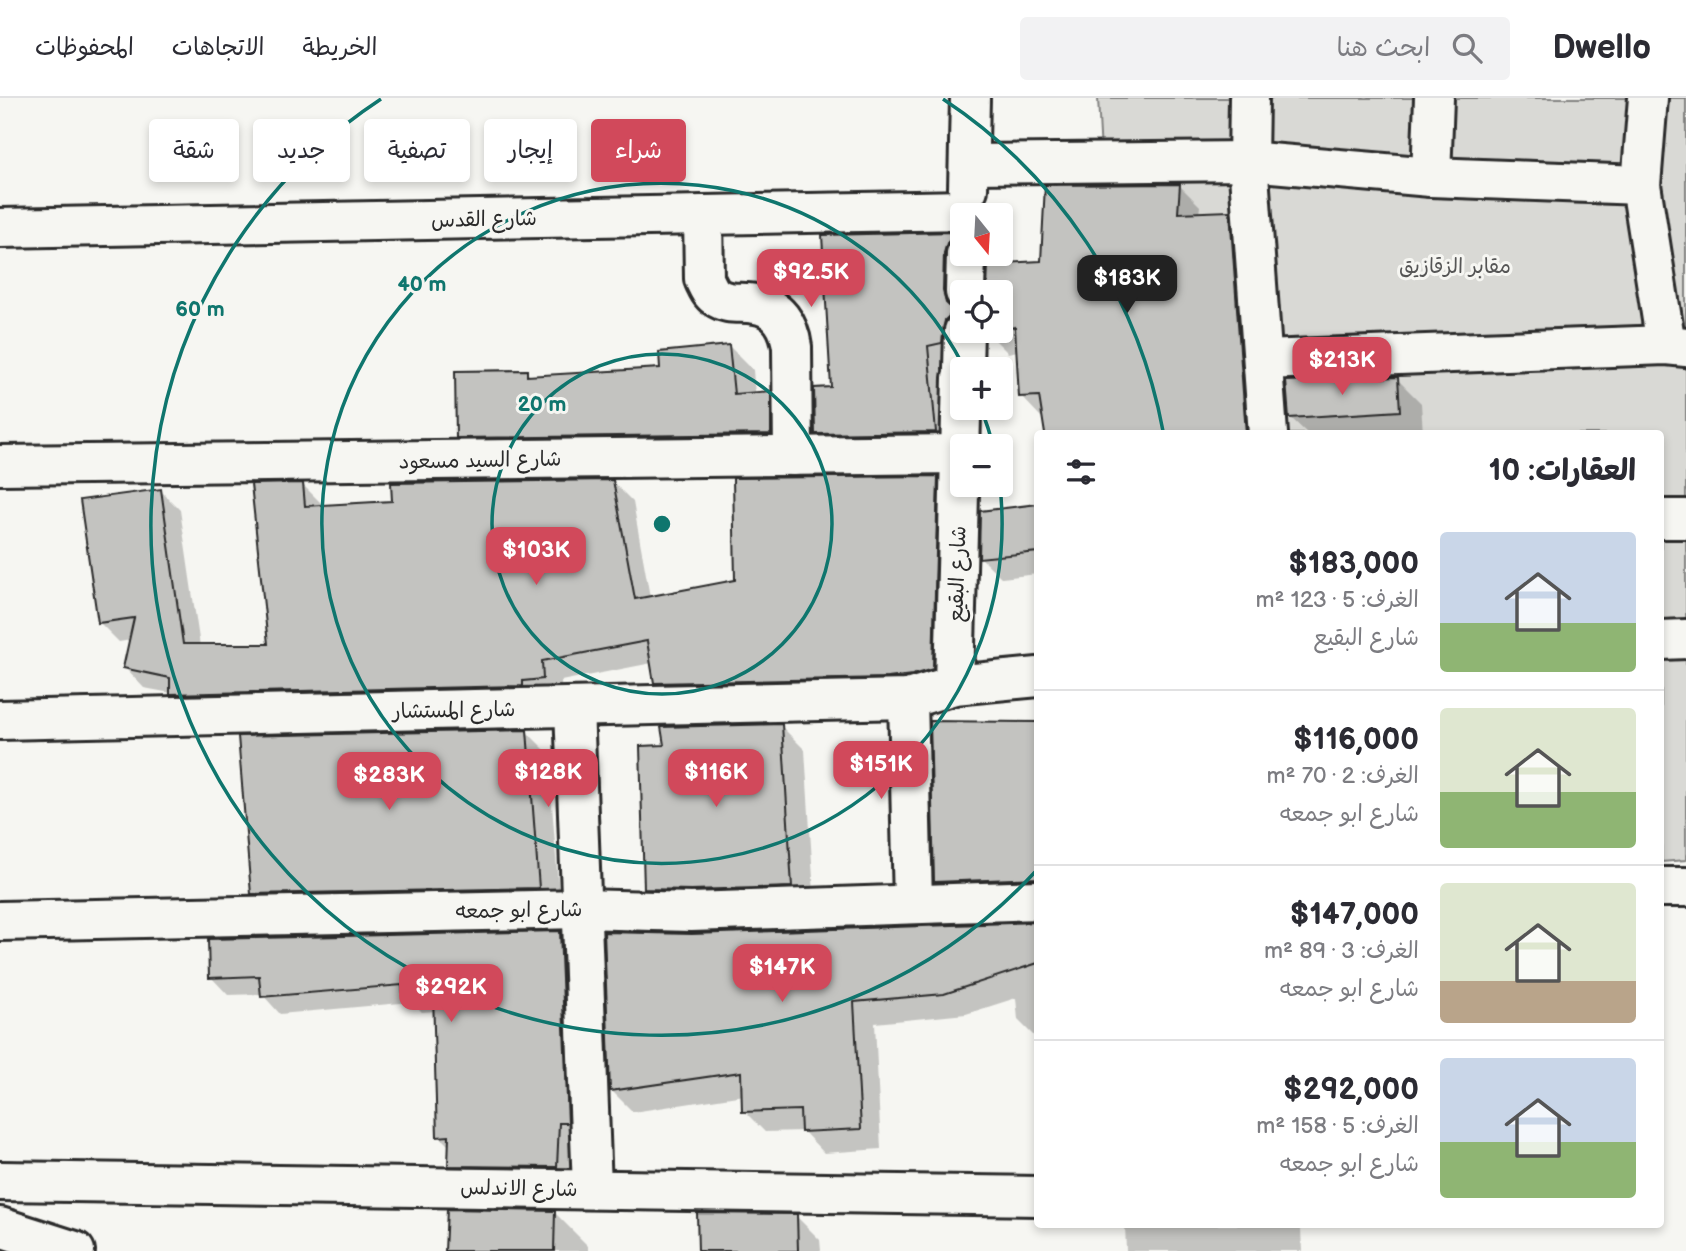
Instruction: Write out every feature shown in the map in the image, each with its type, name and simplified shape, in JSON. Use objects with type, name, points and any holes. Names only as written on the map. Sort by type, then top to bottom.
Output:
[{"type":"street","points":[[967,203],[971,98]]},
{"type":"street","points":[[1249,98],[1248,161],[1268,430]]},
{"type":"street","points":[[1431,177],[1434,98]]},
{"type":"street","points":[[1263,360],[1676,346],[1641,185],[1648,98]]},
{"type":"street","points":[[969,164],[1248,161],[1431,177],[1641,185]]},
{"type":"street","name":"شارع القدس","points":[[0,228],[950,212]]},
{"type":"street","points":[[703,215],[704,279],[708,288],[724,301],[733,304],[755,304],[770,309],[782,318],[790,332],[793,457]]},
{"type":"street","name":"شارع السيد مسعود","points":[[0,465],[950,454]]},
{"type":"street","name":"شارع البقيع","points":[[954,685],[959,497]]},
{"type":"street","points":[[1664,519],[1686,519]]},
{"type":"street","points":[[1664,640],[1686,639]]},
{"type":"street","name":"شارع المستشار","points":[[0,720],[908,699],[954,685],[1034,677]]},
{"type":"street","points":[[908,699],[913,903]]},
{"type":"street","points":[[574,707],[592,1189]]},
{"type":"street","points":[[1664,887],[1686,887]]},
{"type":"street","name":"شارع ابو جمعه","points":[[0,921],[581,909],[691,912],[1034,900]]},
{"type":"street","name":"شارع الاندلس","points":[[0,1181],[1034,1196]]},
{"type":"street","points":[[0,1227],[75,1251]]},
{"type":"green space","name":"مقابر الزقازيق","points":[[1098,98],[1686,98],[1686,860],[1664,862],[1664,430],[1116,430]]},
{"type":"building","points":[[1180,184],[1178,213],[1230,211],[1246,430],[1044,430],[1039,396],[1019,397],[1013,327],[1013,280],[987,280],[988,266],[1013,266],[1013,263],[1041,261],[1045,185]]},
{"type":"building","points":[[950,232],[950,240],[944,253],[943,291],[946,303],[950,307],[950,316],[945,320],[942,343],[928,346],[936,432],[815,434],[814,388],[831,387],[822,235]]},
{"type":"building","points":[[729,345],[734,394],[771,391],[771,434],[456,438],[455,371],[527,370],[527,376],[660,368],[659,352]]},
{"type":"building","points":[[1398,377],[1400,411],[1289,418],[1286,381]]},
{"type":"building","points":[[938,476],[933,669],[888,678],[654,683],[647,641],[542,661],[543,679],[523,681],[523,686],[170,694],[170,678],[123,668],[134,618],[98,623],[80,500],[161,489],[183,644],[268,644],[251,484],[303,483],[305,506],[392,501],[391,483],[613,480],[635,599],[735,580],[733,478]]},
{"type":"building","points":[[1034,504],[1034,552],[979,558],[980,511]]},
{"type":"building","points":[[930,721],[1034,722],[1034,878],[934,882]]},
{"type":"building","points":[[782,724],[792,887],[644,889],[640,746],[664,745],[661,727]]},
{"type":"building","points":[[527,730],[539,888],[251,894],[238,736]]},
{"type":"building","points":[[1034,922],[1034,964],[944,994],[854,1002],[861,1129],[801,1132],[800,1110],[742,1112],[741,1072],[610,1091],[604,932],[692,934]]},
{"type":"building","points":[[560,931],[568,1123],[559,1123],[557,1167],[448,1166],[449,1136],[437,1137],[433,993],[403,995],[402,985],[261,997],[259,976],[209,978],[208,939]]},
{"type":"building","points":[[447,1209],[555,1211],[554,1251],[445,1251]]},
{"type":"building","points":[[697,1213],[797,1214],[798,1251],[698,1251]]}]
